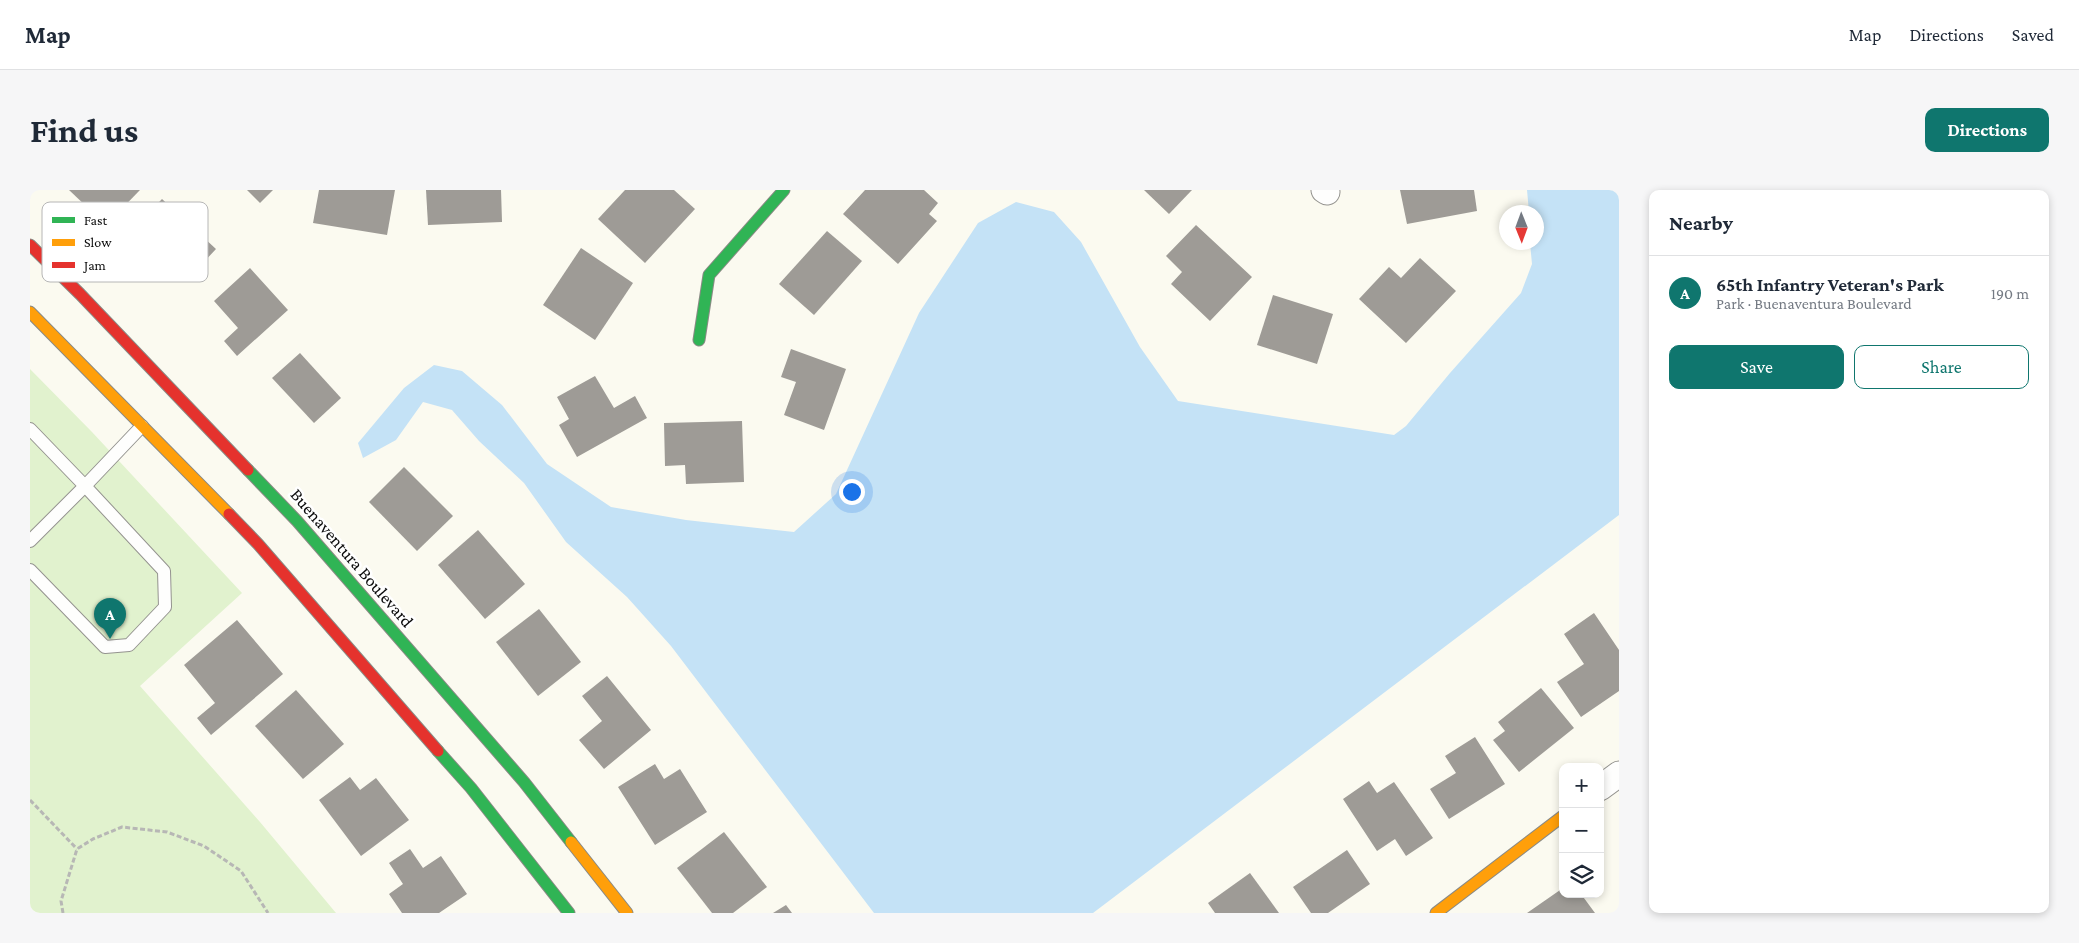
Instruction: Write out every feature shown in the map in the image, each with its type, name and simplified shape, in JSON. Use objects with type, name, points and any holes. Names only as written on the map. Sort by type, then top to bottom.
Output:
[{"type":"main road","points":[[699,340],[709,275],[784,190]]},
{"type":"main road","name":"Buenaventura Boulevard","points":[[30,245],[42,257]]},
{"type":"main road","name":"Buenaventura Boulevard","points":[[68,282],[297,521],[524,782],[626,913]]},
{"type":"main road","points":[[30,312],[265,551],[472,788],[569,913]]},
{"type":"main road","points":[[1436,913],[1559,819]]},
{"type":"street","points":[[1604,785],[1619,774]]},
{"type":"lane","points":[[30,541],[142,426]]},
{"type":"lane","points":[[30,429],[164,571],[165,607],[130,645],[105,647],[30,570]]},
{"type":"path","points":[[30,800],[77,849]]},
{"type":"path","points":[[63,913],[61,902],[77,849],[94,839],[122,827],[168,832],[204,846],[241,871],[268,913]]},
{"type":"green space","points":[[30,369],[92,432],[242,593],[140,686],[260,822],[336,913],[30,913]]},
{"type":"water","points":[[1527,190],[1619,190],[1619,515],[1093,913],[874,913],[671,646],[627,597],[566,542],[524,483],[479,441],[452,410],[423,402],[396,440],[363,458],[358,443],[404,388],[434,365],[462,371],[502,405],[547,464],[611,507],[686,520],[794,532],[836,494],[919,313],[978,223],[1016,202],[1054,212],[1081,242],[1140,347],[1178,401],[1394,435],[1406,426],[1521,293],[1532,264],[1531,250],[1544,250],[1544,205],[1528,205]]},
{"type":"building","points":[[69,190],[140,190],[128,202],[82,202]]},
{"type":"building","points":[[247,190],[273,190],[260,203]]},
{"type":"building","points":[[319,190],[395,190],[387,235],[313,223]]},
{"type":"building","points":[[426,190],[501,190],[502,222],[428,225]]},
{"type":"building","points":[[625,190],[674,190],[695,209],[645,263],[598,219]]},
{"type":"building","points":[[865,190],[924,190],[938,203],[929,214],[937,221],[898,264],[843,214]]},
{"type":"building","points":[[1144,190],[1192,190],[1169,214]]},
{"type":"building","points":[[1400,190],[1474,190],[1477,211],[1407,224]]},
{"type":"building","points":[[1196,225],[1252,277],[1210,321],[1171,284],[1182,272],[1166,256]]},
{"type":"building","points":[[827,231],[862,261],[814,315],[779,284]]},
{"type":"building","points":[[208,242],[216,249],[208,258]]},
{"type":"building","points":[[581,248],[633,283],[595,340],[543,305]]},
{"type":"building","points":[[1420,258],[1456,291],[1406,343],[1359,299],[1389,267],[1401,278]]},
{"type":"building","points":[[250,268],[288,310],[237,356],[224,341],[238,328],[214,301]]},
{"type":"building","points":[[1273,295],[1333,314],[1317,364],[1257,345]]},
{"type":"building","points":[[791,349],[846,369],[824,430],[784,415],[796,382],[781,377]]},
{"type":"building","points":[[300,353],[341,398],[314,423],[272,378]]},
{"type":"building","points":[[595,376],[614,408],[635,396],[647,418],[577,457],[559,425],[569,419],[557,397]]},
{"type":"building","points":[[742,421],[744,482],[686,484],[685,465],[665,466],[664,423]]},
{"type":"building","points":[[404,467],[453,516],[417,551],[369,502]]},
{"type":"building","points":[[478,530],[525,584],[485,619],[438,565]]},
{"type":"building","points":[[539,609],[581,662],[538,696],[496,642]]},
{"type":"building","points":[[1594,613],[1619,650],[1619,691],[1581,717],[1557,682],[1584,664],[1564,634]]},
{"type":"building","points":[[237,620],[283,674],[211,735],[197,718],[215,703],[184,665]]},
{"type":"building","points":[[607,676],[651,730],[604,769],[579,740],[602,721],[582,696]]},
{"type":"building","points":[[1541,688],[1574,728],[1519,772],[1493,740],[1505,731],[1498,722]]},
{"type":"building","points":[[296,690],[344,744],[303,779],[255,726]]},
{"type":"building","points":[[1475,737],[1505,784],[1449,819],[1430,789],[1456,773],[1445,756]]},
{"type":"building","points":[[655,764],[664,779],[680,769],[707,812],[655,845],[618,787]]},
{"type":"building","points":[[350,777],[360,790],[376,778],[409,820],[361,856],[319,800]]},
{"type":"building","points":[[1369,781],[1377,793],[1394,782],[1433,838],[1406,856],[1395,839],[1377,851],[1343,799]]},
{"type":"building","points":[[724,832],[767,887],[733,913],[712,913],[677,868]]},
{"type":"building","points":[[410,849],[423,868],[441,856],[467,894],[439,913],[402,913],[389,894],[403,884],[389,863]]},
{"type":"building","points":[[1347,850],[1370,884],[1328,913],[1311,913],[1293,887]]},
{"type":"building","points":[[1250,873],[1279,913],[1215,913],[1208,903]]},
{"type":"building","points":[[1559,891],[1559,898],[1584,898],[1595,913],[1527,913]]},
{"type":"building","points":[[786,905],[792,913],[773,913]]},
{"type":"traffic: fast","points":[[699,340],[709,275],[784,190]]},
{"type":"traffic: fast","points":[[248,470],[297,521],[524,782],[571,842]]},
{"type":"traffic: fast","points":[[438,751],[471,788],[569,913]]},
{"type":"traffic: slow","points":[[30,312],[229,514]]},
{"type":"traffic: slow","points":[[1436,913],[1559,819]]},
{"type":"traffic: slow","points":[[571,842],[627,913]]},
{"type":"traffic: jam","points":[[30,245],[42,257]]},
{"type":"traffic: jam","points":[[68,282],[248,470]]},
{"type":"traffic: jam","points":[[229,514],[258,544],[438,751]]},
{"type":"place","name":"65th Infantry Veteran's Park","points":[[110,639]]}]
